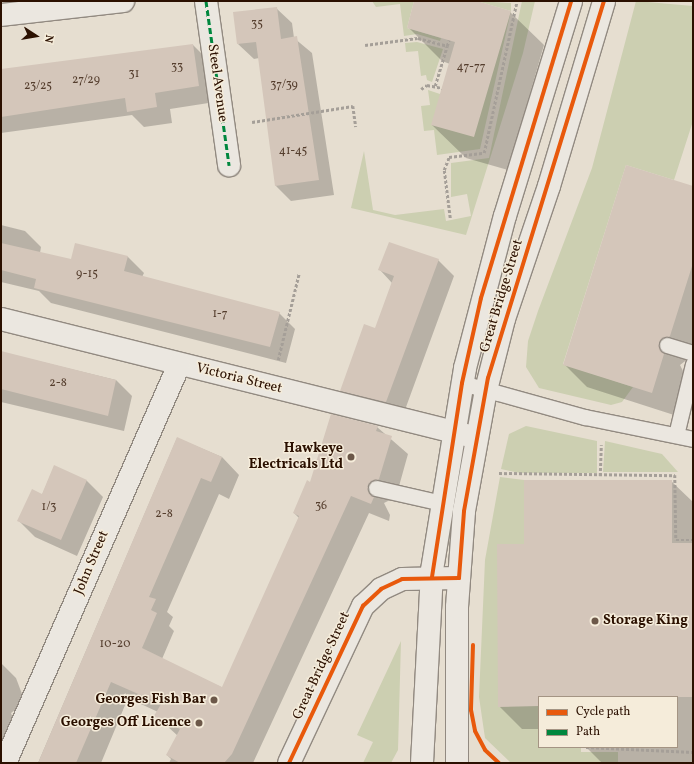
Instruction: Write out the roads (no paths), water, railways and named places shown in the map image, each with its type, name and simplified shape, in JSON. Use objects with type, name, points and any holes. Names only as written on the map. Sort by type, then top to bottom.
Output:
[{"type":"street","points":[[1,15],[123,1]]},
{"type":"street","name":"Steel Avenue","points":[[206,1],[229,165]]},
{"type":"street","name":"Great Bridge Street","points":[[422,763],[432,577],[442,504],[462,383],[484,291],[571,1]]},
{"type":"street","name":"Great Bridge Street","points":[[457,763],[459,578],[464,511],[486,390],[504,319],[549,186],[604,3]]},
{"type":"street","name":"Victoria Street","points":[[1,319],[477,438]]},
{"type":"street","name":"John Street","points":[[5,763],[179,364]]},
{"type":"street","name":"Great Bridge Street","points":[[289,763],[363,606],[381,588],[402,579],[432,577],[459,578]]},
{"type":"lane","points":[[667,345],[693,353]]},
{"type":"lane","points":[[676,435],[692,372]]},
{"type":"lane","points":[[462,383],[606,421],[693,439]]},
{"type":"lane","points":[[376,488],[442,504]]},
{"type":"place","name":"Hawkeye Electricals Ltd","points":[[351,457]]},
{"type":"place","name":"Storage King","points":[[595,621]]},
{"type":"place","name":"Georges Fish Bar","points":[[214,700]]},
{"type":"place","name":"Georges Off Licence","points":[[199,723]]}]
